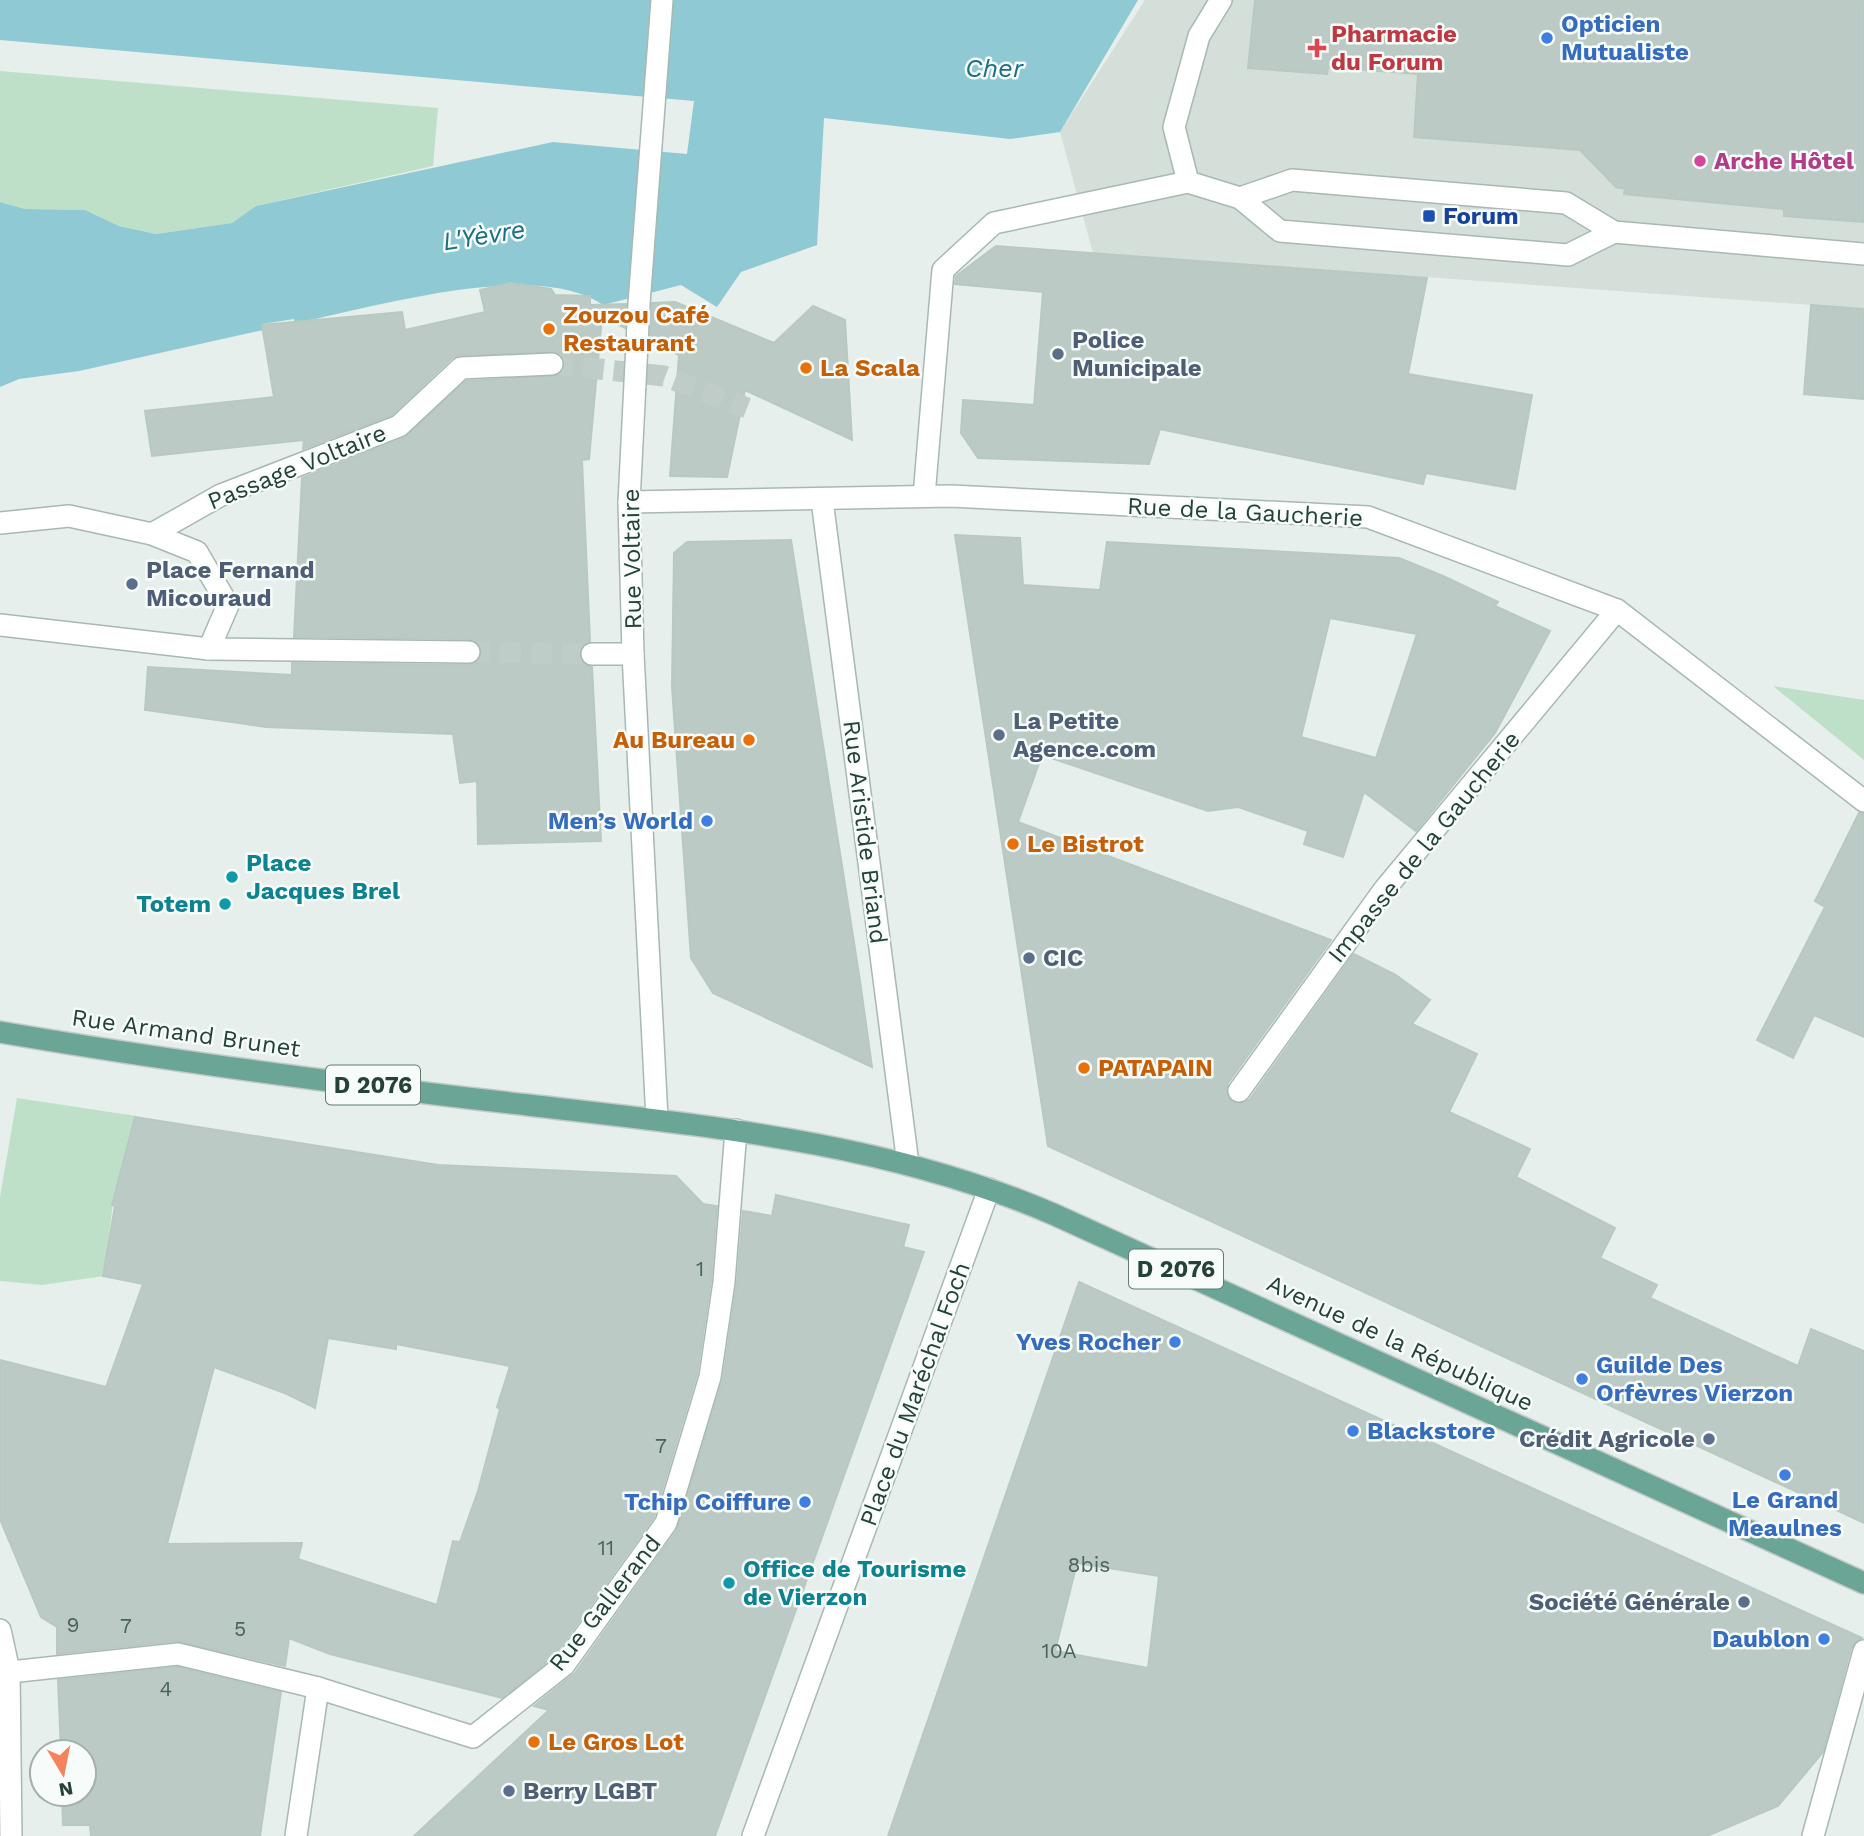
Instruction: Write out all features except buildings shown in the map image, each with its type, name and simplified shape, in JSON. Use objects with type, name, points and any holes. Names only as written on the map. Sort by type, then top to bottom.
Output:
[{"type":"main road","name":"Rue Armand Brunet","points":[[0,1032],[89,1047],[657,1119]]},
{"type":"main road","name":"D 2076","points":[[657,1119],[840,1147],[908,1164]]},
{"type":"main road","name":"Avenue de la République","points":[[908,1164],[989,1189],[1203,1282],[1864,1583]]},
{"type":"street","name":"Rue Voltaire","points":[[657,1119],[629,502],[639,304],[662,0]]},
{"type":"street","points":[[1188,182],[1174,127],[1199,36],[1221,0]]},
{"type":"street","points":[[1240,198],[1292,180],[1566,203],[1614,232],[1864,254]]},
{"type":"street","points":[[924,496],[943,270],[993,223],[1188,182],[1240,198],[1280,230],[1568,256],[1614,232]]},
{"type":"street","name":"Passage Voltaire","points":[[152,534],[221,495],[399,426],[461,368],[552,364]]},
{"type":"street","name":"Rue de la Gaucherie","points":[[629,502],[924,496],[1368,517],[1617,610],[1864,801]]},
{"type":"street","name":"Rue Aristide Briand","points":[[822,500],[908,1164]]},
{"type":"street","points":[[0,523],[69,516],[152,534],[197,552],[228,605],[209,649]]},
{"type":"street","name":"Impasse de la Gaucherie","points":[[1238,1091],[1384,890],[1617,610]]},
{"type":"street","points":[[0,625],[209,649],[469,652]]},
{"type":"street","points":[[592,654],[634,654]]},
{"type":"street","name":"Rue Gallerand","points":[[318,1688],[472,1737],[564,1665],[666,1523],[710,1377],[724,1282],[736,1129]]},
{"type":"street","name":"Place du Maréchal Foch","points":[[753,1836],[989,1189]]},
{"type":"street","points":[[0,1630],[5,1672],[11,1836]]},
{"type":"street","points":[[1813,1836],[1864,1651]]},
{"type":"street","points":[[5,1672],[178,1654],[318,1688],[296,1836]]},
{"type":"shaded area","points":[[1145,0],[1864,0],[1864,399],[1804,394],[1811,305],[1093,253],[1060,132]]},
{"type":"green space","points":[[0,71],[438,108],[433,166],[256,206],[232,223],[156,234],[119,226],[85,210],[25,209],[0,202]]},
{"type":"green space","points":[[1773,686],[1864,700],[1864,760]]},
{"type":"green space","points":[[17,1098],[136,1116],[113,1203],[104,1276],[42,1285],[0,1281],[0,1197]]},
{"type":"water","points":[[0,0],[1138,0],[1060,132],[1010,139],[824,118],[817,245],[741,272],[717,307],[681,285],[603,305],[573,292],[537,286],[496,286],[409,298],[295,323],[294,319],[262,324],[263,330],[79,371],[19,379],[0,387],[0,202],[25,209],[85,210],[119,226],[156,234],[232,223],[256,206],[553,142],[687,154],[694,101],[0,40]]},
{"type":"tunnel","points":[[552,364],[664,376],[747,408]]},
{"type":"tunnel","points":[[469,652],[592,654]]},
{"type":"place","name":"Opticien Mutualiste","points":[[1547,38]]},
{"type":"place","name":"Pharmacie du Forum","points":[[1317,48]]},
{"type":"place","name":"Arche Hôtel","points":[[1700,161]]},
{"type":"place","name":"Forum","points":[[1429,216]]},
{"type":"place","name":"Zouzou Café Restaurant","points":[[549,329]]},
{"type":"place","name":"Police Municipale","points":[[1058,354]]},
{"type":"place","name":"La Scala","points":[[806,368]]},
{"type":"place","name":"Place Fernand Micouraud","points":[[132,584]]},
{"type":"place","name":"La Petite Agence.com","points":[[999,735]]},
{"type":"place","name":"Au Bureau","points":[[749,740]]},
{"type":"place","name":"Men’s World","points":[[707,821]]},
{"type":"place","name":"Le Bistrot","points":[[1013,844]]},
{"type":"place","name":"Place Jacques Brel","points":[[232,877]]},
{"type":"place","name":"Totem","points":[[225,904]]},
{"type":"place","name":"CIC","points":[[1029,958]]},
{"type":"place","name":"PATAPAIN","points":[[1084,1068]]},
{"type":"place","name":"Yves Rocher","points":[[1175,1342]]},
{"type":"place","name":"Guilde Des Orfèvres Vierzon","points":[[1582,1379]]},
{"type":"place","name":"Blackstore","points":[[1353,1431]]},
{"type":"place","name":"Crédit Agricole","points":[[1709,1439]]},
{"type":"place","name":"Le Grand Meaulnes","points":[[1785,1475]]},
{"type":"place","name":"Tchip Coiffure","points":[[805,1502]]},
{"type":"place","name":"Office de Tourisme de Vierzon","points":[[729,1583]]},
{"type":"place","name":"Société Générale","points":[[1744,1602]]},
{"type":"place","name":"Daublon","points":[[1824,1639]]},
{"type":"place","name":"Le Gros Lot","points":[[534,1742]]},
{"type":"place","name":"Berry LGBT","points":[[509,1791]]},
{"type":"water label","name":"Cher","points":[[994,68]]},
{"type":"water label","name":"L'Yèvre","points":[[484,235]]}]
